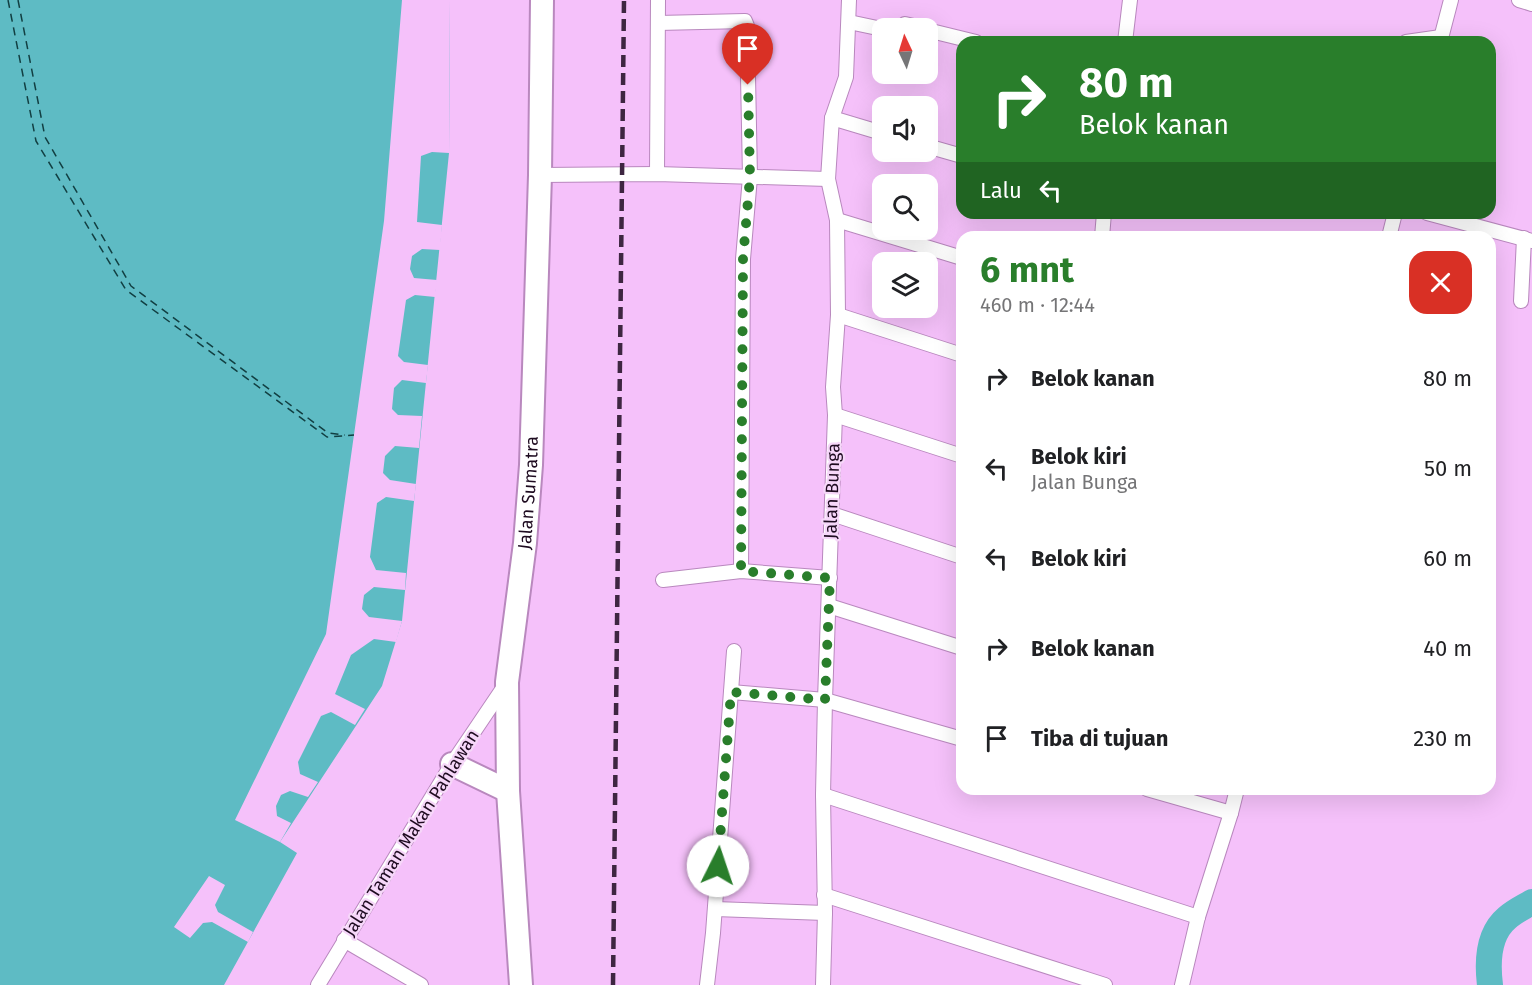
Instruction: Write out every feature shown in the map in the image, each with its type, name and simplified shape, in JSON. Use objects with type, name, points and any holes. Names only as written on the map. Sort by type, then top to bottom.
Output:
[{"type":"highway","name":"Jalan Sumatra","points":[[521,985],[508,792],[507,682],[525,543],[531,465],[540,176],[542,0]]},
{"type":"highway","points":[[452,764],[508,792]]},
{"type":"street","points":[[657,174],[658,0]]},
{"type":"street","name":"Jalan Bunga","points":[[826,984],[823,795],[835,415],[833,387],[838,315],[837,220],[828,179],[832,118],[846,77],[849,0]]},
{"type":"street","points":[[1126,36],[1130,0]]},
{"type":"street","points":[[1441,36],[1451,0]]},
{"type":"street","points":[[1519,0],[1532,4]]},
{"type":"street","points":[[658,23],[746,22],[750,177],[743,259],[741,571]]},
{"type":"street","points":[[849,22],[872,27]]},
{"type":"street","points":[[938,33],[956,37]]},
{"type":"street","points":[[832,118],[872,130]]},
{"type":"street","points":[[938,149],[956,154]]},
{"type":"street","points":[[540,176],[657,174],[828,179]]},
{"type":"street","points":[[1450,219],[1528,239],[1521,301]]},
{"type":"street","points":[[837,220],[956,256]]},
{"type":"street","points":[[838,315],[956,353]]},
{"type":"street","points":[[835,415],[956,454]]},
{"type":"street","points":[[832,514],[956,555]]},
{"type":"street","points":[[663,580],[741,571],[830,578]]},
{"type":"street","points":[[829,606],[956,646]]},
{"type":"street","points":[[707,985],[715,909],[734,651]]},
{"type":"street","name":"Jalan Taman Makan Pahlawan","points":[[318,985],[452,764],[507,682]]},
{"type":"street","points":[[731,692],[825,700],[956,737]]},
{"type":"street","points":[[823,795],[1198,917]]},
{"type":"street","points":[[1169,795],[1231,813]]},
{"type":"street","points":[[1182,985],[1198,917],[1236,795]]},
{"type":"street","points":[[824,895],[1105,985]]},
{"type":"street","points":[[715,909],[825,913]]},
{"type":"street","points":[[344,940],[421,985]]},
{"type":"shaded area","points":[[0,0],[450,0],[449,153],[402,621],[382,686],[280,842],[297,853],[224,985],[0,985]]},
{"type":"pier","points":[[402,0],[450,0],[449,153],[432,152],[421,156],[417,222],[442,225],[440,250],[422,249],[412,256],[410,269],[414,278],[437,280],[435,297],[415,295],[406,300],[398,356],[404,362],[428,365],[426,383],[402,380],[394,388],[392,409],[398,415],[422,416],[419,448],[395,446],[385,456],[383,473],[390,480],[416,484],[414,501],[386,497],[377,503],[370,557],[376,570],[406,573],[405,590],[374,587],[364,595],[362,609],[369,617],[402,621],[396,642],[374,639],[351,655],[335,694],[365,709],[355,725],[331,712],[321,716],[298,762],[300,774],[318,782],[308,797],[290,791],[281,795],[276,806],[277,816],[291,823],[280,842],[235,820],[326,634],[384,221]]},
{"type":"pier","points":[[209,876],[225,885],[215,905],[218,912],[253,932],[248,942],[212,922],[203,923],[190,938],[174,927]]},
{"type":"waterway","points":[[1490,985],[1490,948],[1496,932],[1507,918],[1532,902]]},
{"type":"ferry route","points":[[8,0],[36,141],[126,290],[327,437],[354,435]]},
{"type":"ferry route","points":[[18,0],[45,137],[131,286],[328,433],[345,435]]},
{"type":"railway","points":[[613,985],[624,0]]},
{"type":"route","points":[[718,866],[731,692],[825,700],[829,606],[830,578],[741,571],[743,259],[750,177],[748,85]]}]
